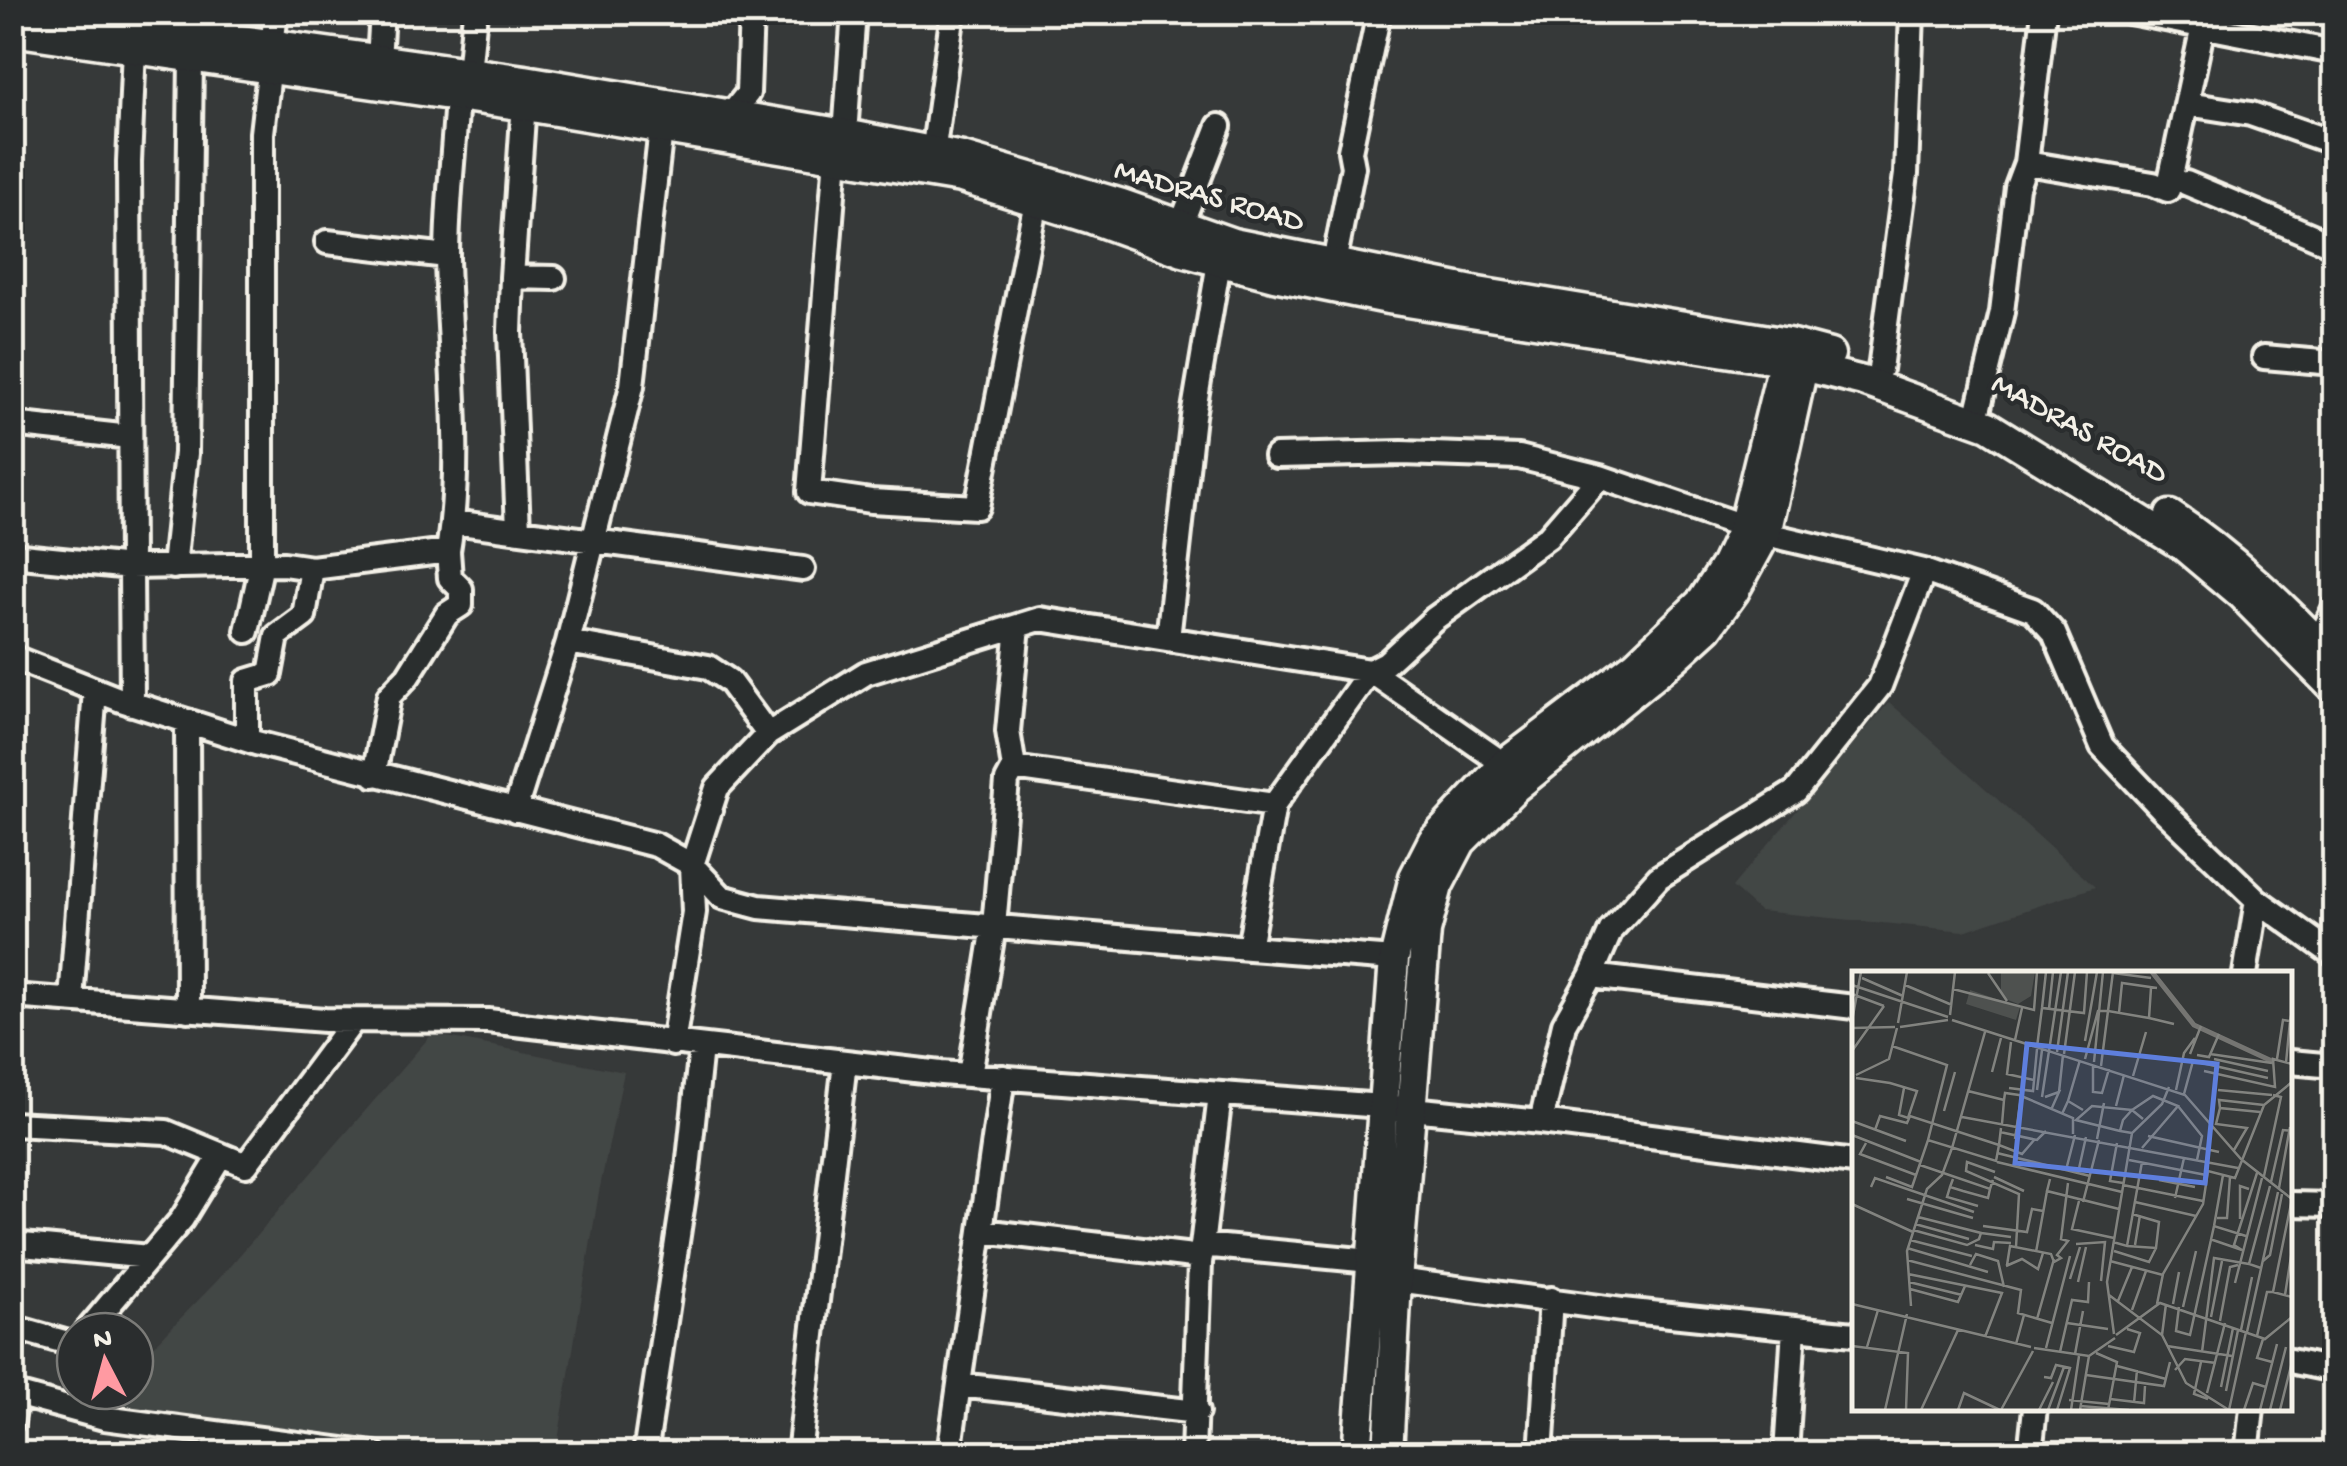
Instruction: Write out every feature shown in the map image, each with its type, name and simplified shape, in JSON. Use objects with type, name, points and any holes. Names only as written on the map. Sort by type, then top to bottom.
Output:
[{"type":"main road","points":[[42,12],[272,55],[463,85],[732,113],[841,146]]},
{"type":"main road","points":[[12,31],[128,28],[191,56],[379,60],[463,85]]},
{"type":"main road","points":[[525,93],[661,129],[841,146],[932,162],[961,178],[1220,262],[1388,299],[1796,355],[1988,426],[2183,546],[2317,650],[2334,688]]},
{"type":"main road","name":"MADRAS ROAD","points":[[932,162],[1015,172],[1233,243],[1880,369],[2004,416],[2098,469],[2203,537],[2317,650]]},
{"type":"main road","points":[[1388,1454],[1410,1109],[1426,931],[1438,886],[1461,842],[1515,788],[1708,628],[1743,578],[1796,355]]},
{"type":"main road","points":[[1357,1454],[1394,959],[1423,857],[1454,815],[1504,764],[1671,633],[1702,601],[1754,531]]},
{"type":"street","points":[[247,630],[262,564],[262,133],[276,12]]},
{"type":"street","points":[[379,60],[382,12]]},
{"type":"street","points":[[374,775],[389,696],[408,676],[446,614],[461,605],[461,590],[450,578],[448,552],[453,522],[454,381],[447,256],[474,12]]},
{"type":"street","points":[[732,113],[748,93],[751,12]]},
{"type":"street","points":[[854,12],[809,492],[871,501],[977,507],[1036,202]]},
{"type":"street","points":[[932,162],[952,12]]},
{"type":"street","points":[[1334,263],[1354,166],[1350,151],[1379,12]]},
{"type":"street","points":[[1880,369],[1906,174],[1912,12]]},
{"type":"street","points":[[1979,407],[2002,312],[2017,187],[2026,163],[2044,12]]},
{"type":"street","points":[[2130,12],[2204,20],[2334,52]]},
{"type":"street","points":[[2026,163],[2153,184],[2168,190],[2204,20]]},
{"type":"street","points":[[128,28],[132,704]]},
{"type":"street","points":[[174,567],[186,453],[191,56]]},
{"type":"street","points":[[518,530],[510,332],[525,93]]},
{"type":"street","points":[[2187,104],[2251,114],[2334,143]]},
{"type":"street","points":[[1181,225],[1219,126]]},
{"type":"street","points":[[515,810],[568,642],[632,386],[661,129]]},
{"type":"street","points":[[2186,183],[2334,245]]},
{"type":"street","points":[[327,242],[447,256]]},
{"type":"street","points":[[1168,639],[1193,416],[1220,262]]},
{"type":"street","points":[[512,277],[554,278]]},
{"type":"street","points":[[2264,357],[2334,363]]},
{"type":"street","points":[[12,424],[130,437]]},
{"type":"street","points":[[1276,456],[1402,453],[1519,457],[1600,477],[1754,531],[1924,571],[2034,610],[2054,633],[2102,746],[2160,808],[2257,900],[2334,955]]},
{"type":"street","points":[[1250,948],[1274,804],[1370,670],[1386,663],[1434,620],[1548,537],[1600,477]]},
{"type":"street","points":[[453,522],[803,569]]},
{"type":"street","points":[[12,554],[131,566],[262,564],[312,568],[448,552]]},
{"type":"street","points":[[247,740],[247,681],[270,674],[277,636],[304,616],[312,568]]},
{"type":"street","points":[[1541,1122],[1564,1024],[1611,930],[1659,877],[1796,790],[1880,686],[1924,571]]},
{"type":"street","points":[[2317,650],[2334,609]]},
{"type":"street","points":[[673,1044],[694,912],[692,865],[717,788],[768,734],[866,674],[1040,618],[1370,670],[1504,764]]},
{"type":"street","points":[[970,1075],[993,927],[1008,781],[1014,768],[1008,731],[1018,626]]},
{"type":"street","points":[[568,642],[708,668],[728,681],[768,734]]},
{"type":"street","points":[[12,657],[132,704],[247,740],[656,845],[692,865],[722,897],[758,907],[1394,959]]},
{"type":"street","points":[[70,1000],[95,690]]},
{"type":"street","points":[[188,721],[188,1010]]},
{"type":"street","points":[[1014,768],[1274,804]]},
{"type":"street","points":[[2245,971],[2257,900]]},
{"type":"street","points":[[1591,976],[1852,1007]]},
{"type":"street","points":[[12,996],[353,1021],[488,1021],[970,1075],[1541,1122],[1852,1162]]},
{"type":"street","points":[[12,1124],[166,1132],[246,1165],[353,1021]]},
{"type":"street","points":[[645,1454],[688,1170],[701,1047]]},
{"type":"street","points":[[799,1454],[845,1062]]},
{"type":"street","points":[[2292,1062],[2334,1066]]},
{"type":"street","points":[[949,1454],[1004,1077]]},
{"type":"street","points":[[1193,1454],[1201,1251],[1220,1095]]},
{"type":"street","points":[[104,1311],[182,1219],[221,1155]]},
{"type":"street","points":[[2292,1204],[2334,1204]]},
{"type":"street","points":[[982,1232],[1201,1251],[1370,1260]]},
{"type":"street","points":[[12,1244],[149,1257]]},
{"type":"street","points":[[1397,1280],[1852,1334]]},
{"type":"street","points":[[1541,1454],[1550,1299]]},
{"type":"street","points":[[12,1327],[55,1339]]},
{"type":"street","points":[[1786,1454],[1794,1328]]},
{"type":"street","points":[[2292,1361],[2334,1370]]},
{"type":"street","points":[[959,1385],[1196,1412]]},
{"type":"street","points":[[12,1421],[15,1394],[104,1418],[374,1454]]},
{"type":"street","points":[[2030,1454],[2035,1411]]},
{"type":"street","points":[[2248,1454],[2252,1411]]},
{"type":"shaded area","points":[[1889,702],[2095,887],[1964,931],[1759,911],[1732,887]]},
{"type":"shaded area","points":[[432,1034],[624,1072],[599,1192],[556,1453],[438,1453],[140,1411],[155,1411],[155,1345],[217,1281]]}]
